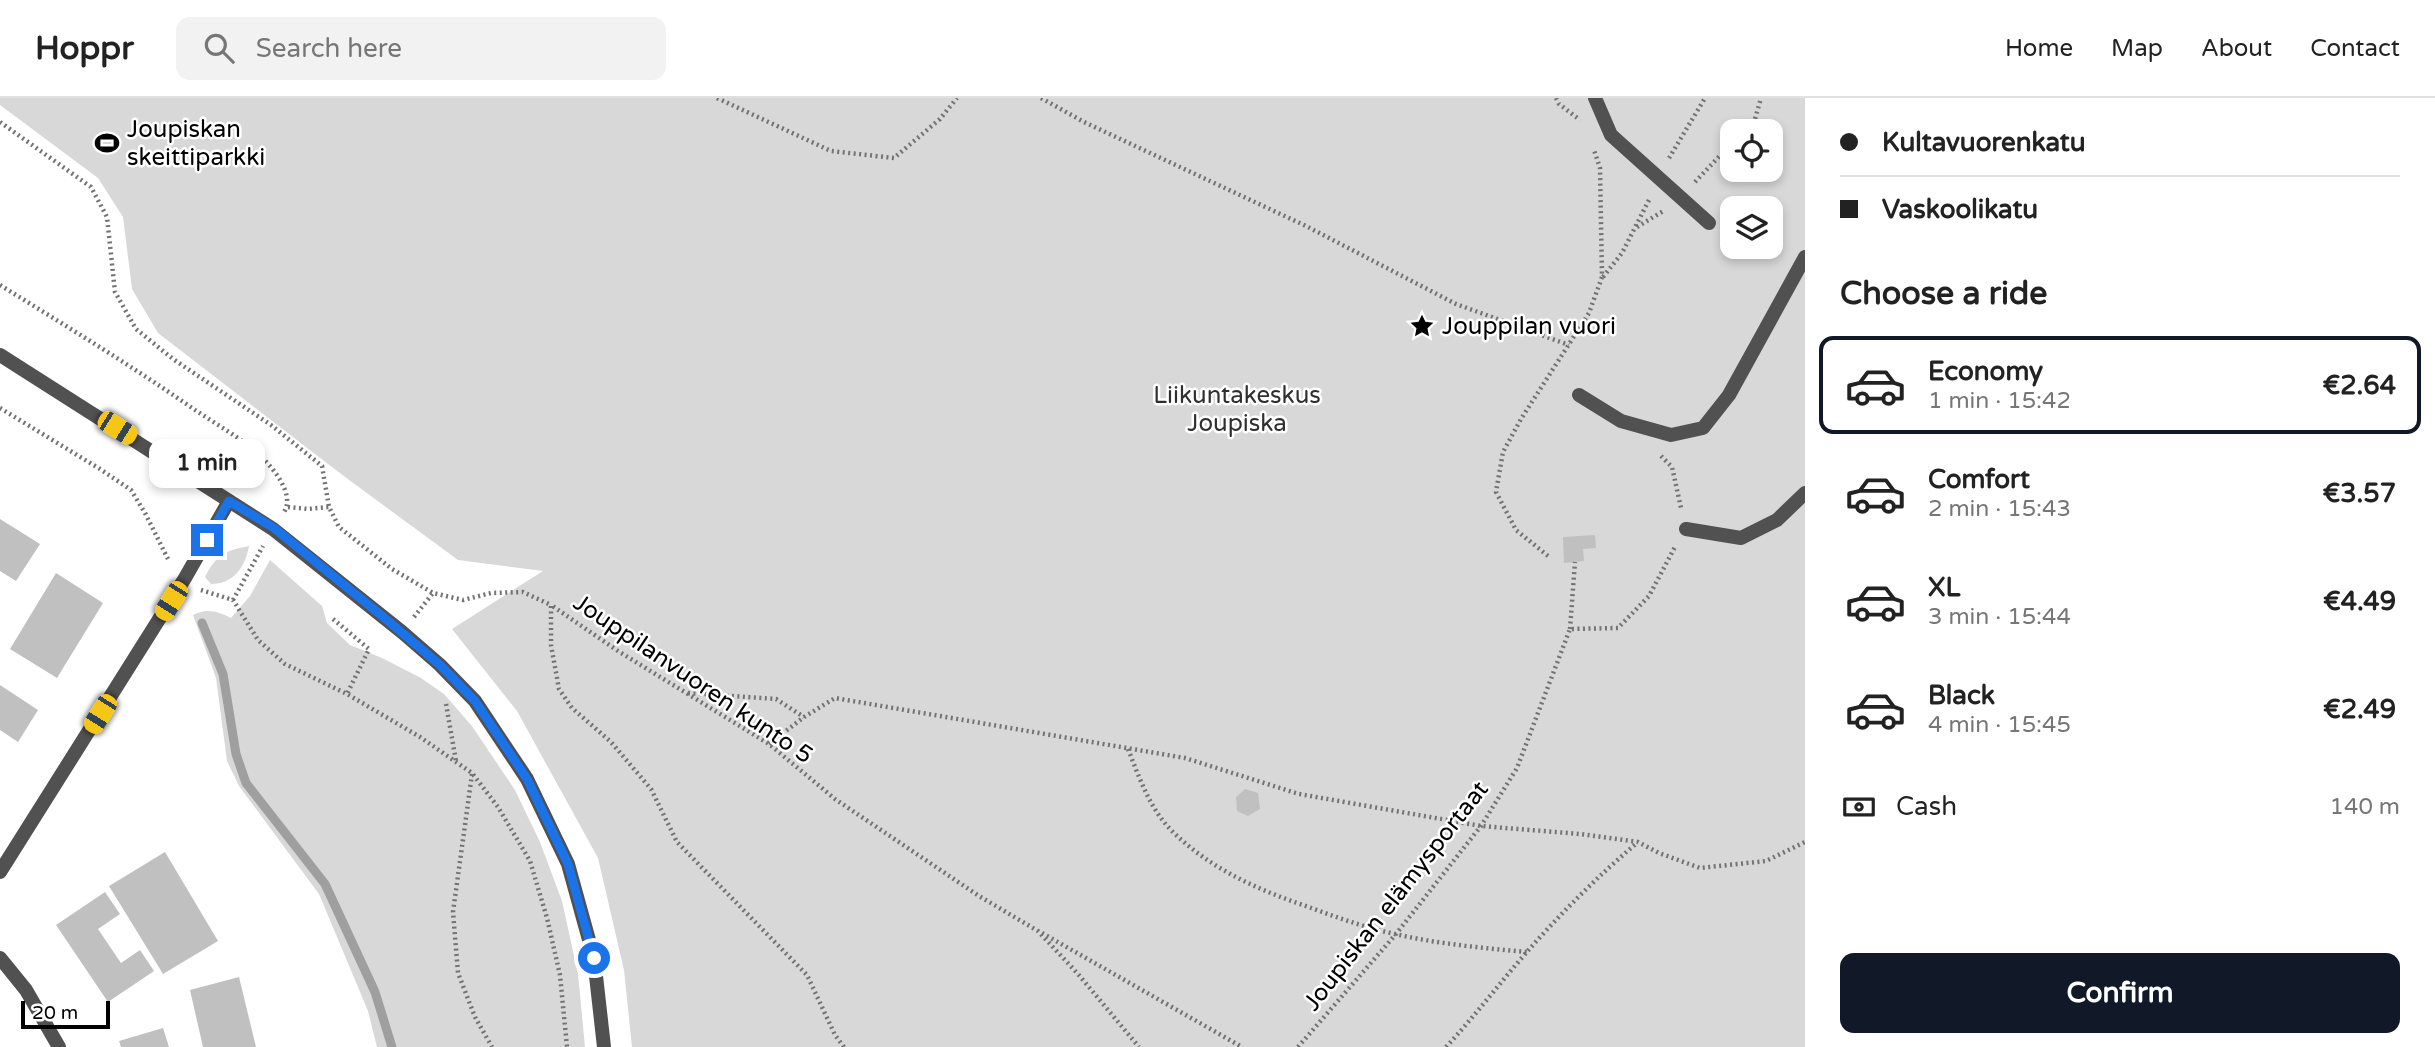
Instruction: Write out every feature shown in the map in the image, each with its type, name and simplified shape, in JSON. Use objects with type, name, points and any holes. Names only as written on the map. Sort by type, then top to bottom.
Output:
[{"type":"street","points":[[1595,98],[1611,135],[1709,223]]},
{"type":"street","points":[[1579,395],[1621,421],[1671,435],[1703,428],[1729,395],[1805,257]]},
{"type":"street","points":[[0,355],[274,528],[440,665],[475,701],[527,779],[568,864],[594,958],[604,1047]]},
{"type":"street","points":[[1686,529],[1741,538],[1777,520],[1805,493]]},
{"type":"street","points":[[0,872],[185,579],[229,501]]},
{"type":"street","points":[[0,958],[26,990],[60,1047]]},
{"type":"path","points":[[718,98],[831,151],[894,158],[940,119],[957,98]]},
{"type":"path","points":[[1041,98],[1084,122],[1306,226],[1456,303],[1569,345]]},
{"type":"path","points":[[1556,98],[1559,104],[1587,125]]},
{"type":"path","points":[[1755,119],[1761,98]]},
{"type":"path","points":[[0,122],[91,187],[107,217],[115,292],[136,329],[173,359],[271,425],[322,466],[329,507],[339,527],[392,569],[433,593],[463,600],[491,593],[523,592],[551,605]]},
{"type":"path","points":[[1548,556],[1516,530],[1496,492],[1503,452],[1589,313],[1602,277],[1600,168],[1593,146]]},
{"type":"path","points":[[0,285],[144,374],[259,454],[285,486],[288,507],[233,600]]},
{"type":"path","points":[[0,408],[131,491],[173,569],[202,591],[233,600],[258,640],[285,664],[347,694],[420,737],[472,773],[498,807],[530,861],[560,975],[567,1047]]},
{"type":"path","points":[[1570,629],[1618,628],[1648,596],[1686,529],[1672,467],[1654,449]]},
{"type":"path","points":[[288,507],[329,507]]},
{"type":"path","name":"Joupiskan elämysportaat","points":[[1298,1047],[1396,934],[1481,826],[1517,768],[1565,648],[1570,629],[1575,562]]},
{"type":"path","name":"Jouppilanvuoren kunto 5","points":[[551,605],[618,651],[769,744],[835,799],[979,896],[1038,930],[1139,1047]]},
{"type":"path","name":"Jouppilanvuoren kunto 5","points":[[551,605],[551,645],[559,689],[572,708],[611,742],[651,789],[677,842],[807,975],[835,1035],[844,1047]]},
{"type":"path","points":[[332,620],[369,649],[347,694]]},
{"type":"path","points":[[440,665],[456,762]]},
{"type":"path","points":[[687,693],[776,699],[804,717]]},
{"type":"path","points":[[769,744],[804,717],[835,698],[1185,758],[1299,794],[1481,826],[1638,842],[1658,853],[1700,868],[1766,861],[1805,842]]},
{"type":"path","points":[[1128,748],[1148,799],[1172,832],[1218,868],[1278,897],[1343,920],[1396,934],[1527,952]]},
{"type":"path","points":[[472,773],[453,912],[458,973],[475,1017],[492,1047]]},
{"type":"path","points":[[1447,1047],[1527,952],[1612,864],[1638,842]]},
{"type":"path","points":[[1038,930],[1242,1047]]},
{"type":"green space","name":"Liikuntakeskus Joupiska","points":[[0,98],[1805,98],[1805,1047],[632,1047],[624,970],[598,858],[517,711],[452,629],[543,571],[458,560],[158,333],[132,289],[123,217],[98,178],[0,105]]},
{"type":"green space","points":[[249,546],[241,568],[232,578],[211,584],[205,577],[213,563],[222,555]]},
{"type":"green space","points":[[270,560],[322,606],[327,623],[350,645],[421,678],[444,694],[472,726],[515,790],[540,842],[562,901],[578,974],[585,1047],[377,1047],[368,1011],[319,894],[239,786],[227,761],[216,678],[193,615],[212,611],[231,618],[250,596]]},
{"type":"building","points":[[0,519],[40,544],[16,581],[0,571]]},
{"type":"building","points":[[1595,535],[1596,548],[1583,549],[1584,561],[1564,563],[1563,537]]},
{"type":"building","points":[[56,573],[103,603],[57,678],[10,649]]},
{"type":"building","points":[[0,685],[38,710],[18,742],[0,730]]},
{"type":"building","points":[[1245,789],[1258,793],[1260,809],[1248,816],[1237,811],[1236,797]]},
{"type":"building","points":[[165,852],[218,941],[163,974],[109,886]]},
{"type":"building","points":[[105,892],[120,914],[98,929],[121,963],[140,950],[154,971],[108,1002],[56,925]]},
{"type":"building","points":[[239,977],[256,1047],[203,1047],[190,990]]},
{"type":"building","points":[[163,1028],[169,1047],[121,1047],[119,1041]]},
{"type":"waterway","points":[[202,623],[223,674],[236,754],[246,783],[325,884],[375,992],[392,1047]]},
{"type":"place","name":"Joupiskan skeittiparkki","points":[[107,143]]},
{"type":"place","name":"Jouppilan vuori","points":[[1422,326]]},
{"type":"route","points":[[207,540],[229,501],[274,528],[440,665],[475,701],[527,779],[568,864],[594,958]]}]
